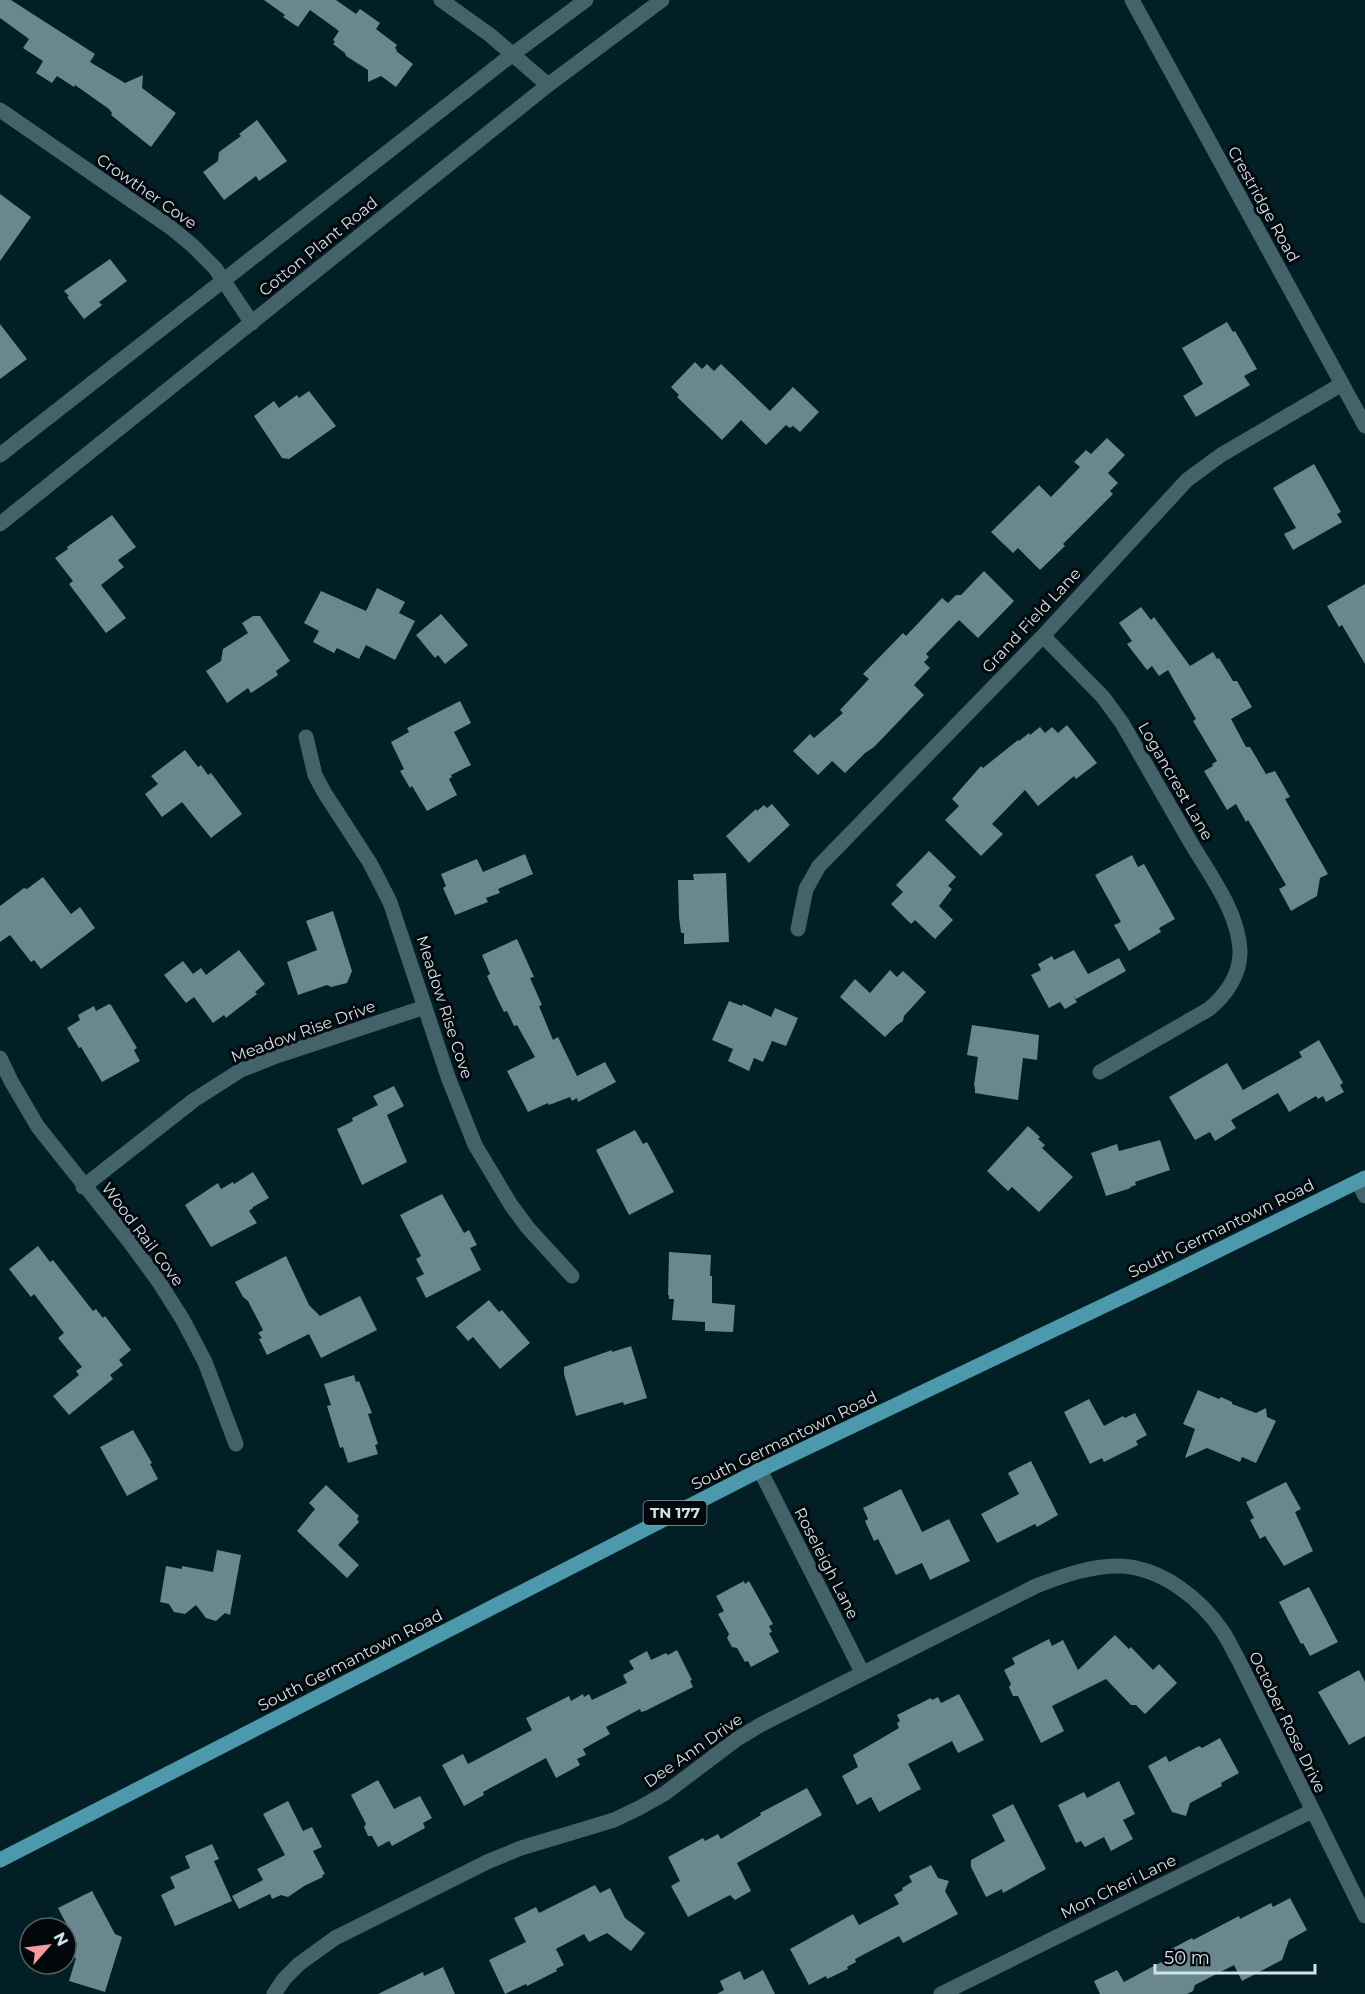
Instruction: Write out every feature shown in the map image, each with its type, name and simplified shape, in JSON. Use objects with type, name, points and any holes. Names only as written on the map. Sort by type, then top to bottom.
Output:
[{"type":"main road","name":"South Germantown Road","points":[[0,1860],[760,1470],[1361,1180]]},
{"type":"street","points":[[441,0],[513,54],[548,85]]},
{"type":"street","name":"Cotton Plant Road","points":[[0,454],[513,54],[586,0]]},
{"type":"street","name":"Cotton Plant Road","points":[[0,524],[548,85],[662,0]]},
{"type":"street","name":"Crestridge Road","points":[[1132,0],[1365,426]]},
{"type":"street","name":"Crowther Cove","points":[[0,110],[170,227],[204,257],[252,322]]},
{"type":"street","name":"Grand Field Lane","points":[[798,929],[806,889],[819,866],[1043,636],[1176,491],[1198,471],[1282,418],[1342,384]]},
{"type":"street","name":"Logancrest Lane","points":[[1043,636],[1103,697],[1122,723],[1232,918],[1239,942],[1239,966],[1220,1000],[1209,1010],[1100,1072]]},
{"type":"street","name":"Meadow Rise Cove","points":[[306,737],[311,761],[320,784],[370,863],[390,902],[451,1085],[475,1145],[511,1205],[544,1247],[572,1276]]},
{"type":"street","name":"Meadow Rise Drive","points":[[83,1186],[194,1100],[241,1070],[425,1007]]},
{"type":"street","name":"Wood Rail Cove","points":[[0,1058],[38,1127],[135,1250],[183,1320],[205,1362],[236,1444]]},
{"type":"street","points":[[1361,1180],[1365,1196]]},
{"type":"street","name":"Roseleigh Lane","points":[[760,1470],[862,1672]]},
{"type":"street","name":"Dee Ann Drive","points":[[274,1994],[284,1979],[299,1964],[335,1938],[496,1858],[521,1848],[590,1829],[639,1808],[664,1794],[737,1739],[862,1672],[1035,1586],[1069,1574],[1120,1566],[1148,1570]]},
{"type":"street","name":"October Rose Drive","points":[[1148,1570],[1178,1587],[1201,1606],[1222,1632],[1239,1661],[1365,1916]]},
{"type":"street","name":"Mon Cheri Lane","points":[[941,1994],[1312,1811]]},
{"type":"building","points":[[0,0],[11,0],[95,54],[90,62],[125,83],[143,75],[142,88],[176,113],[151,147],[111,115],[109,109],[75,85],[74,87],[57,76],[52,83],[36,73],[43,61],[23,48],[29,39],[0,18]]},
{"type":"building","points":[[264,0],[336,0],[356,14],[360,9],[380,23],[376,29],[397,45],[396,51],[413,64],[396,87],[381,76],[368,82],[368,70],[346,56],[333,44],[339,31],[310,10],[298,27]]},
{"type":"building","points":[[257,120],[287,161],[259,181],[256,176],[224,200],[203,172],[218,161],[219,152],[241,136],[239,134]]},
{"type":"building","points":[[0,194],[31,217],[0,261]]},
{"type":"building","points":[[110,259],[127,281],[99,302],[102,305],[84,319],[64,291]]},
{"type":"building","points":[[1227,322],[1233,332],[1235,331],[1257,369],[1244,376],[1250,385],[1196,417],[1183,396],[1203,384],[1182,348]]},
{"type":"building","points":[[0,324],[27,359],[0,379]]},
{"type":"building","points":[[695,362],[702,369],[707,364],[714,371],[721,364],[770,411],[793,387],[819,412],[800,432],[793,426],[790,428],[786,425],[766,445],[741,420],[722,440],[677,397],[679,395],[671,387]]},
{"type":"building","points":[[309,391],[336,426],[289,459],[282,458],[254,416],[274,401],[279,408],[297,395],[299,398]]},
{"type":"building","points":[[1107,438],[1125,455],[1108,473],[1118,483],[1110,491],[1113,494],[1040,570],[1018,548],[1013,553],[991,532],[1039,485],[1051,497],[1080,467],[1074,462],[1086,450],[1091,454]]},
{"type":"building","points":[[1314,464],[1341,512],[1337,514],[1342,522],[1293,550],[1284,534],[1296,528],[1273,488]]},
{"type":"building","points":[[112,515],[136,547],[118,560],[124,567],[101,585],[126,618],[106,633],[69,584],[73,581],[55,558]]},
{"type":"building","points":[[984,571],[1014,601],[978,638],[959,620],[926,654],[929,657],[924,662],[930,668],[914,685],[924,695],[874,747],[845,773],[832,761],[818,775],[793,751],[810,734],[814,738],[843,713],[840,710],[869,679],[863,674],[903,633],[906,636],[942,598],[948,603],[956,595],[961,595]]},
{"type":"building","points":[[1365,584],[1365,664],[1342,625],[1339,627],[1327,606]]},
{"type":"building","points":[[377,588],[405,602],[399,613],[415,621],[395,660],[366,645],[359,659],[337,648],[334,653],[313,642],[319,631],[304,623],[321,591],[366,611]]},
{"type":"building","points":[[1141,607],[1151,620],[1154,617],[1190,666],[1213,652],[1233,681],[1237,681],[1252,707],[1231,719],[1246,747],[1250,747],[1266,774],[1275,771],[1290,797],[1285,799],[1328,874],[1320,878],[1317,896],[1291,911],[1279,889],[1286,885],[1248,820],[1246,822],[1236,804],[1227,810],[1204,771],[1217,761],[1193,721],[1196,719],[1168,670],[1159,676],[1152,666],[1147,670],[1127,644],[1132,641],[1119,623]]},
{"type":"building","points":[[441,614],[468,645],[445,664],[438,655],[435,658],[416,635]]},
{"type":"building","points":[[253,616],[260,616],[290,661],[276,671],[278,675],[251,693],[248,688],[227,703],[206,671],[221,661],[223,649],[248,633],[242,623]]},
{"type":"building","points":[[460,701],[471,723],[454,732],[471,765],[451,775],[449,779],[457,795],[427,811],[400,771],[404,769],[391,742],[409,732],[407,728]]},
{"type":"building","points":[[1067,725],[1097,763],[1076,779],[1074,776],[1038,806],[1025,790],[992,824],[1003,834],[981,856],[945,820],[959,806],[952,799],[981,766],[983,768],[1018,740],[1029,733],[1030,735],[1040,727],[1045,733],[1052,727],[1058,733]]},
{"type":"building","points":[[185,750],[198,767],[201,765],[208,775],[211,773],[242,814],[211,838],[182,802],[162,817],[145,794],[158,784],[151,776]]},
{"type":"building","points":[[772,804],[790,825],[749,863],[726,836],[756,809],[757,811],[764,805],[767,808]]},
{"type":"building","points":[[929,851],[956,877],[948,886],[952,889],[939,906],[953,920],[935,939],[915,920],[911,924],[891,904],[903,892],[896,885]]},
{"type":"building","points":[[525,854],[533,874],[498,889],[500,893],[486,898],[488,902],[455,915],[443,888],[446,886],[441,874],[477,859],[483,872]]},
{"type":"building","points":[[1132,855],[1138,867],[1144,864],[1175,919],[1159,928],[1161,932],[1129,951],[1114,925],[1121,922],[1095,875]]},
{"type":"building","points":[[726,873],[729,942],[684,944],[684,933],[681,933],[679,917],[678,880],[694,880],[693,874]]},
{"type":"building","points":[[43,877],[71,914],[80,907],[95,928],[41,969],[34,960],[31,962],[10,935],[0,942],[0,906]]},
{"type":"building","points":[[333,911],[352,971],[347,983],[331,987],[327,985],[298,995],[287,962],[317,950],[306,921]]},
{"type":"building","points":[[517,939],[534,977],[530,978],[542,1005],[539,1006],[553,1040],[558,1037],[577,1076],[605,1062],[616,1082],[578,1102],[577,1098],[572,1101],[570,1097],[528,1112],[507,1071],[535,1057],[517,1025],[514,1026],[507,1011],[504,1012],[487,976],[490,974],[482,955]]},
{"type":"building","points":[[239,950],[265,984],[255,992],[257,994],[226,1018],[224,1015],[213,1023],[194,997],[186,1003],[164,975],[183,961],[193,974],[201,968],[206,975]]},
{"type":"building","points":[[1074,950],[1088,974],[1119,958],[1126,971],[1076,999],[1073,995],[1077,1002],[1065,1009],[1060,1002],[1049,1008],[1031,975],[1041,970],[1038,964],[1052,956],[1054,960]]},
{"type":"building","points":[[890,970],[897,977],[903,971],[926,992],[904,1016],[903,1021],[885,1037],[840,997],[855,979],[870,993]]},
{"type":"building","points":[[729,1001],[742,1006],[743,1004],[771,1017],[775,1008],[798,1018],[786,1046],[772,1041],[763,1062],[754,1058],[749,1071],[728,1061],[733,1049],[712,1040]]},
{"type":"building","points":[[109,1004],[137,1048],[134,1050],[140,1061],[102,1082],[67,1028],[80,1020],[78,1015],[94,1006],[96,1011]]},
{"type":"building","points":[[972,1025],[1039,1035],[1037,1060],[1023,1058],[1018,1100],[975,1093],[978,1057],[967,1055]]},
{"type":"building","points":[[1319,1040],[1343,1083],[1340,1085],[1344,1092],[1326,1102],[1323,1096],[1318,1099],[1316,1096],[1289,1112],[1278,1093],[1231,1120],[1236,1128],[1215,1141],[1210,1132],[1195,1140],[1169,1097],[1227,1063],[1243,1090],[1302,1057],[1299,1052]]},
{"type":"building","points":[[394,1086],[404,1106],[387,1115],[407,1162],[362,1185],[337,1129],[353,1121],[352,1118],[378,1105],[373,1096]]},
{"type":"building","points":[[1028,1126],[1040,1137],[1038,1139],[1045,1145],[1042,1148],[1073,1177],[1039,1212],[1012,1187],[1008,1191],[987,1171]]},
{"type":"building","points":[[635,1130],[643,1144],[647,1142],[674,1192],[629,1215],[596,1150]]},
{"type":"building","points":[[1160,1140],[1170,1170],[1135,1182],[1136,1185],[1131,1188],[1106,1196],[1091,1153],[1117,1144],[1119,1151]]},
{"type":"building","points":[[253,1172],[269,1198],[249,1211],[257,1223],[211,1247],[185,1205],[218,1183],[221,1189]]},
{"type":"building","points":[[442,1194],[464,1233],[469,1230],[477,1245],[470,1248],[481,1270],[426,1298],[416,1278],[424,1274],[416,1259],[421,1256],[400,1215]]},
{"type":"building","points":[[38,1246],[50,1262],[53,1260],[93,1311],[96,1309],[103,1318],[105,1316],[131,1350],[119,1360],[123,1365],[110,1375],[113,1379],[69,1415],[53,1396],[79,1375],[76,1371],[82,1367],[58,1338],[64,1333],[34,1294],[31,1297],[9,1269]]},
{"type":"building","points":[[669,1252],[711,1255],[712,1303],[735,1305],[733,1332],[705,1331],[705,1322],[672,1320],[674,1299],[669,1299],[668,1295]]},
{"type":"building","points":[[286,1256],[309,1305],[320,1316],[360,1296],[377,1330],[321,1358],[309,1334],[267,1355],[259,1339],[262,1338],[258,1333],[263,1330],[235,1282]]},
{"type":"building","points":[[489,1300],[499,1312],[502,1310],[530,1343],[500,1369],[473,1337],[468,1341],[456,1327]]},
{"type":"building","points":[[631,1346],[647,1398],[624,1405],[623,1402],[576,1416],[564,1367],[612,1350],[612,1352]]},
{"type":"building","points":[[354,1375],[356,1382],[359,1381],[372,1413],[368,1414],[378,1444],[375,1445],[378,1454],[348,1463],[343,1447],[340,1448],[327,1406],[331,1405],[324,1384]]},
{"type":"building","points":[[1198,1390],[1219,1399],[1221,1397],[1256,1413],[1266,1408],[1267,1417],[1276,1421],[1256,1463],[1242,1457],[1240,1462],[1207,1448],[1185,1458],[1195,1429],[1183,1424]]},
{"type":"building","points":[[1089,1399],[1104,1426],[1123,1416],[1125,1418],[1135,1413],[1147,1435],[1136,1441],[1138,1445],[1104,1462],[1102,1458],[1090,1464],[1064,1412]]},
{"type":"building","points":[[133,1430],[152,1463],[150,1464],[158,1479],[127,1496],[100,1447]]},
{"type":"building","points":[[1031,1461],[1058,1515],[1037,1527],[1035,1524],[997,1543],[981,1514],[1019,1494],[1008,1473]]},
{"type":"building","points":[[1286,1482],[1301,1509],[1295,1512],[1313,1551],[1284,1566],[1265,1536],[1260,1539],[1250,1520],[1254,1518],[1246,1502]]},
{"type":"building","points":[[326,1485],[359,1516],[357,1519],[359,1522],[338,1545],[359,1565],[347,1578],[297,1531],[315,1509],[309,1503]]},
{"type":"building","points":[[901,1489],[922,1532],[949,1519],[970,1561],[930,1580],[922,1563],[896,1575],[878,1539],[874,1541],[865,1521],[868,1519],[863,1508]]},
{"type":"building","points":[[217,1550],[241,1555],[230,1615],[225,1613],[216,1621],[206,1618],[196,1605],[185,1614],[174,1612],[169,1604],[160,1602],[166,1566],[182,1569],[182,1566],[213,1572]]},
{"type":"building","points":[[744,1581],[745,1584],[749,1581],[773,1624],[769,1626],[772,1632],[769,1633],[779,1652],[751,1667],[748,1661],[745,1662],[737,1648],[732,1647],[727,1638],[729,1634],[718,1614],[724,1611],[716,1596]]},
{"type":"building","points":[[1309,1587],[1338,1642],[1310,1656],[1303,1643],[1301,1644],[1279,1602]]},
{"type":"building","points":[[1115,1635],[1129,1649],[1131,1647],[1153,1670],[1159,1664],[1177,1683],[1145,1714],[1136,1705],[1131,1705],[1106,1679],[1052,1706],[1064,1731],[1041,1743],[1018,1696],[1013,1696],[1009,1687],[1011,1684],[1004,1670],[1015,1664],[1012,1658],[1049,1639],[1052,1646],[1063,1640],[1078,1670]]},
{"type":"building","points":[[677,1650],[692,1680],[690,1681],[693,1687],[645,1711],[641,1712],[640,1709],[606,1727],[610,1734],[583,1749],[586,1755],[577,1759],[580,1765],[556,1778],[546,1758],[483,1792],[484,1795],[464,1806],[442,1765],[463,1754],[468,1764],[532,1730],[526,1718],[569,1696],[571,1701],[583,1694],[584,1697],[589,1694],[592,1700],[627,1683],[623,1675],[634,1669],[629,1661],[647,1651],[651,1660]]},
{"type":"building","points":[[1359,1670],[1365,1682],[1365,1736],[1349,1745],[1318,1692]]},
{"type":"building","points":[[959,1694],[984,1740],[958,1753],[952,1741],[908,1764],[921,1789],[879,1812],[871,1797],[857,1805],[842,1776],[858,1767],[853,1755],[899,1728],[897,1723],[900,1721],[897,1715],[931,1698],[932,1700],[938,1697],[941,1703]]},
{"type":"building","points":[[1220,1738],[1239,1773],[1221,1783],[1222,1786],[1190,1803],[1186,1816],[1172,1812],[1148,1766],[1166,1756],[1169,1762]]},
{"type":"building","points":[[378,1780],[394,1809],[420,1796],[432,1818],[423,1823],[425,1828],[392,1846],[389,1841],[378,1847],[372,1836],[368,1836],[364,1827],[366,1824],[351,1795]]},
{"type":"building","points":[[1119,1781],[1135,1814],[1123,1820],[1133,1839],[1111,1851],[1104,1837],[1085,1847],[1081,1841],[1076,1843],[1058,1805],[1084,1792],[1087,1798]]},
{"type":"building","points":[[807,1788],[822,1815],[737,1863],[751,1891],[735,1900],[730,1895],[688,1917],[671,1886],[680,1881],[668,1857],[703,1838],[705,1841],[718,1834],[721,1839],[761,1815],[760,1813]]},
{"type":"building","points":[[288,1801],[303,1831],[312,1827],[322,1847],[313,1851],[325,1874],[288,1897],[281,1895],[272,1899],[270,1894],[239,1909],[232,1896],[263,1880],[257,1869],[285,1855],[263,1814]]},
{"type":"building","points":[[1013,1804],[1046,1869],[1003,1893],[1002,1889],[986,1897],[971,1867],[971,1860],[1005,1841],[992,1815]]},
{"type":"building","points":[[212,1844],[219,1859],[214,1861],[232,1901],[175,1926],[161,1895],[175,1888],[170,1877],[190,1868],[185,1856]]},
{"type":"building","points":[[931,1865],[938,1878],[949,1881],[945,1891],[958,1914],[903,1943],[899,1936],[855,1959],[856,1962],[847,1967],[848,1969],[827,1979],[826,1976],[809,1985],[790,1949],[853,1914],[859,1925],[899,1904],[894,1895],[912,1882],[909,1876]]},
{"type":"building","points":[[595,1885],[600,1893],[610,1888],[625,1918],[645,1933],[631,1951],[607,1933],[589,1942],[584,1934],[556,1949],[564,1965],[556,1969],[557,1971],[505,1994],[489,1960],[526,1942],[514,1918],[536,1907],[539,1913]]},
{"type":"building","points":[[92,1891],[115,1934],[122,1937],[105,1992],[69,1981],[71,1976],[78,1976],[78,1916],[62,1916],[58,1908]]},
{"type":"building","points":[[1290,1898],[1307,1930],[1289,1940],[1282,1960],[1242,1981],[1234,1965],[1195,1985],[1193,1991],[1187,1994],[1100,1994],[1094,1981],[1117,1970],[1124,1982],[1165,1960],[1162,1954],[1192,1938],[1193,1940],[1239,1916],[1240,1919],[1271,1903],[1273,1907]]},
{"type":"building","points":[[443,1967],[455,1994],[378,1994],[423,1972],[424,1976]]},
{"type":"building","points":[[763,1970],[775,1994],[717,1994],[724,1990],[720,1981],[740,1971],[744,1980]]}]
